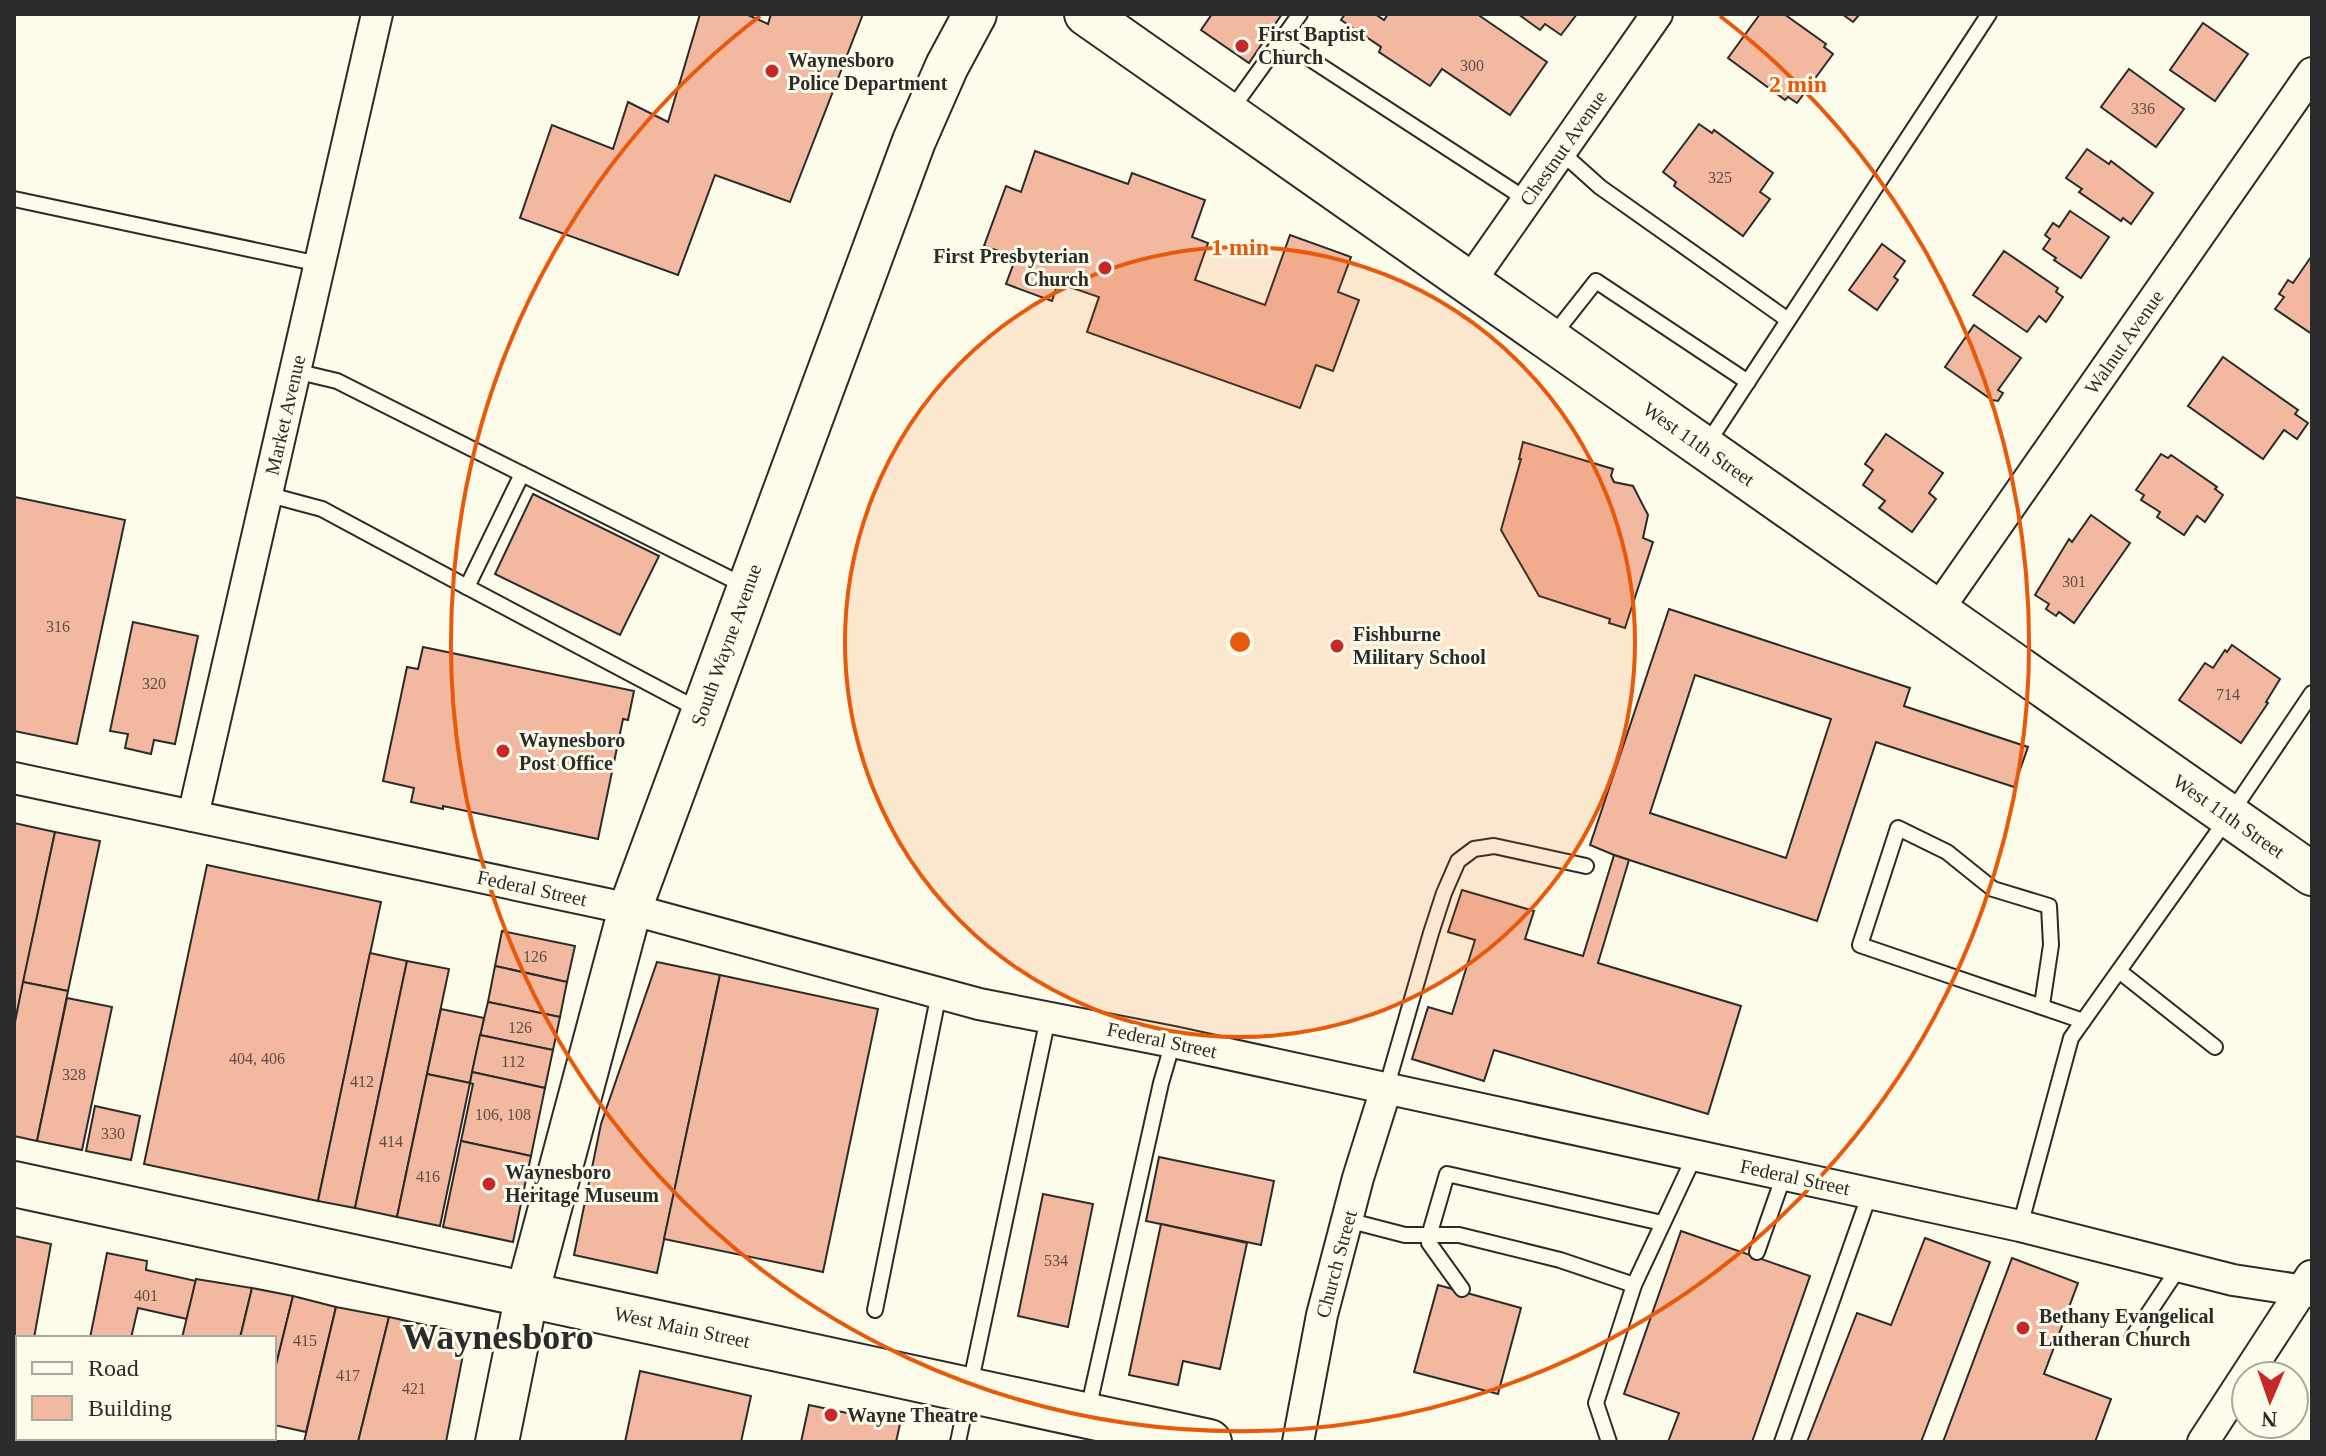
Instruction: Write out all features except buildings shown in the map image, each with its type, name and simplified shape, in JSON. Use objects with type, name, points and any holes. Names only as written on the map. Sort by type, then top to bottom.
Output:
[{"type":"main road","name":"South Wayne Avenue","points":[[497,1442],[527,1294],[630,909],[914,141],[947,66],[975,14]]},
{"type":"main road","name":"West 11th Street","points":[[1086,14],[2312,874]]},
{"type":"main road","name":"West Main Street","points":[[14,1184],[1209,1442]]},
{"type":"street","name":"Market Avenue","points":[[193,816],[377,14]]},
{"type":"street","name":"Chestnut Avenue","points":[[1469,283],[1657,14]]},
{"type":"street","name":"Walnut Avenue","points":[[1937,611],[2312,73]]},
{"type":"street","name":"Federal Street","points":[[14,778],[630,909],[979,1004],[1173,1042],[2020,1226],[2233,1280],[2308,1286]]},
{"type":"street","name":"Church Street","points":[[1298,1442],[1322,1315],[1386,1089]]},
{"type":"street","points":[[2203,1442],[2308,1286]]},
{"type":"lane","points":[[1228,114],[1300,14]]},
{"type":"lane","points":[[1705,448],[1989,14]]},
{"type":"lane","points":[[1281,40],[1527,200]]},
{"type":"lane","points":[[1561,152],[1600,187],[1788,320]]},
{"type":"lane","points":[[14,199],[319,264]]},
{"type":"lane","points":[[1550,340],[1596,281],[1748,382]]},
{"type":"lane","points":[[295,371],[337,381],[747,587]]},
{"type":"lane","points":[[467,587],[522,474]]},
{"type":"lane","points":[[266,494],[322,509],[702,712]]},
{"type":"lane","points":[[2020,1226],[2071,1038],[2312,693]]},
{"type":"lane","points":[[2042,1005],[2051,945],[2049,906],[1993,889],[1947,852],[1898,828],[1860,945],[2083,1021]]},
{"type":"lane","points":[[1386,1089],[1431,933],[1458,861],[1474,849],[1494,846],[1586,866]]},
{"type":"lane","points":[[2119,971],[2215,1047]]},
{"type":"lane","points":[[875,1310],[939,993]]},
{"type":"lane","points":[[958,1442],[1048,1018]]},
{"type":"lane","points":[[1087,1414],[1161,1083],[1173,1042]]},
{"type":"lane","points":[[1609,1442],[1596,1403],[1634,1285],[1695,1155]]},
{"type":"lane","points":[[1462,1289],[1429,1243],[1447,1174],[1662,1223]]},
{"type":"lane","points":[[1757,1252],[1784,1175]]},
{"type":"lane","points":[[1782,1442],[1870,1193]]},
{"type":"lane","points":[[1347,1220],[1405,1235],[1459,1235],[1560,1260],[1634,1285]]},
{"type":"lane","points":[[2132,1338],[2180,1266]]},
{"type":"place","name":"First Baptist Church","points":[[1242,46]]},
{"type":"place","name":"Waynesboro Police Department","points":[[772,71]]},
{"type":"place","name":"First Presbyterian Church","points":[[1105,268]]},
{"type":"place","name":"Fishburne Military School","points":[[1337,646]]},
{"type":"place","name":"Waynesboro Post Office","points":[[503,751]]},
{"type":"place","name":"Waynesboro Heritage Museum","points":[[489,1184]]},
{"type":"place","name":"Bethany Evangelical Lutheran Church","points":[[2023,1328]]},
{"type":"place","name":"Wayne Theatre","points":[[831,1415]]},
{"type":"district","name":"Waynesboro","points":[[498,1336]]}]
